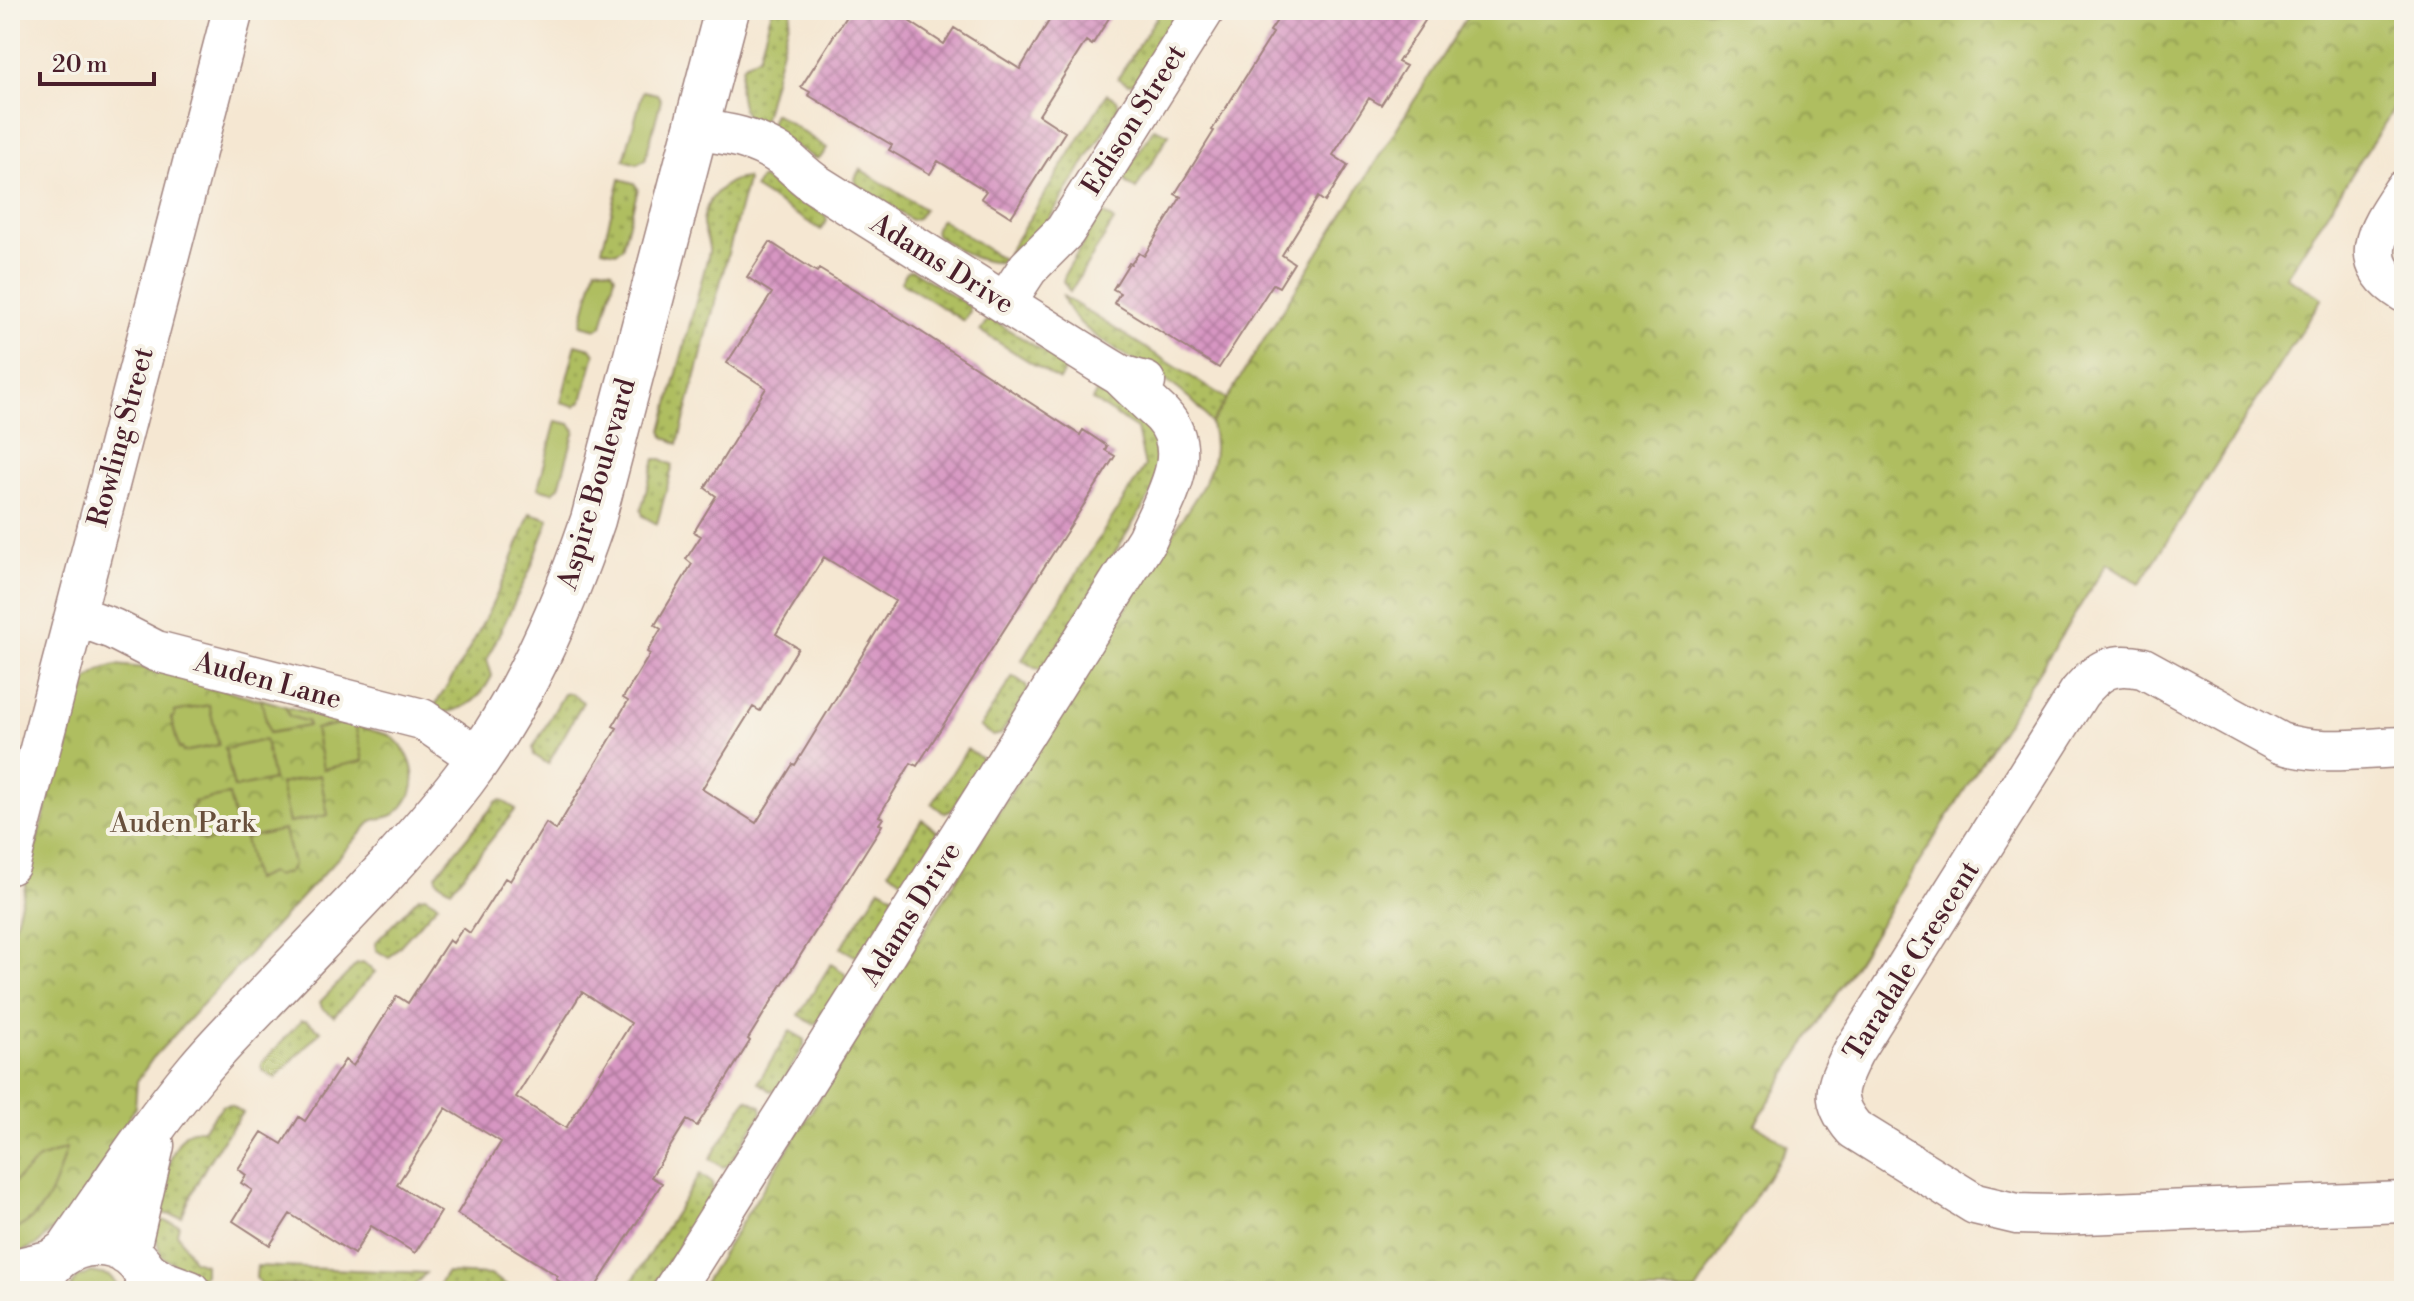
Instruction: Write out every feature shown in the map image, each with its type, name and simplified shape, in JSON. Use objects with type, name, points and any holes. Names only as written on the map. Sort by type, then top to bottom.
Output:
[{"type":"street","name":"Rowling Street","points":[[10,864],[233,10]]},
{"type":"street","name":"Aspire Boulevard","points":[[53,1266],[136,1148],[198,1069],[417,834],[471,769],[528,676],[582,553],[597,505],[727,10]]},
{"type":"street","name":"Edison Street","points":[[1016,310],[1049,282],[1065,231],[1204,10]]},
{"type":"street","name":"Adams Drive","points":[[674,1290],[1147,539],[1174,477],[1178,458],[1176,438],[1164,417],[1120,375],[804,177],[783,157],[761,144],[734,134],[692,142]]},
{"type":"street","points":[[2404,190],[2388,214],[2372,250],[2376,268],[2388,283],[2404,292]]},
{"type":"street","name":"Auden Lane","points":[[71,628],[113,629],[156,651],[422,719],[471,769]]},
{"type":"street","name":"Taradale Crescent","points":[[2404,747],[2295,748],[2280,743],[2143,668],[2124,664],[2109,667],[2079,693],[1862,1038],[1844,1071],[1836,1094],[1840,1112],[1854,1129],[1975,1204],[2017,1214],[2404,1202]]},
{"type":"street","name":"Aspire Boulevard","points":[[141,1271],[146,1167],[161,1116]]},
{"type":"street","points":[[10,1270],[53,1266],[89,1243],[109,1245],[141,1271],[190,1291]]},
{"type":"green space","points":[[772,10],[792,10],[762,126],[751,125],[741,103],[741,73],[743,65],[759,56]]},
{"type":"green space","points":[[1161,10],[1180,10],[1135,83],[1128,84],[1118,78]]},
{"type":"green space","points":[[1471,10],[2404,10],[2404,93],[2286,277],[2322,298],[2140,584],[2107,563],[1755,1124],[1788,1145],[1696,1291],[699,1291],[1202,487],[1213,456],[1211,424]]},
{"type":"green space","points":[[643,91],[657,94],[661,100],[645,160],[637,164],[624,160]]},
{"type":"green space","points":[[1107,94],[1117,100],[1119,107],[1036,240],[1021,256],[1008,253]]},
{"type":"green space","points":[[774,113],[827,148],[821,157],[816,159],[768,129]]},
{"type":"green space","points":[[1154,128],[1169,134],[1136,189],[1126,182],[1124,176]]},
{"type":"green space","points":[[860,169],[924,209],[918,218],[911,220],[856,184],[855,178]]},
{"type":"green space","points":[[746,178],[678,444],[664,437],[662,430],[709,252],[703,225],[705,213],[712,198],[724,186]]},
{"type":"green space","points":[[761,178],[825,215],[827,221],[821,230],[754,188]]},
{"type":"green space","points":[[620,179],[634,183],[638,189],[622,248],[616,252],[602,249]]},
{"type":"green space","points":[[1105,214],[1114,221],[1070,292],[1063,281],[1066,272],[1100,215]]},
{"type":"green space","points":[[941,219],[1007,262],[978,259],[936,235],[935,229]]},
{"type":"green space","points":[[596,267],[612,270],[615,276],[602,326],[597,329],[581,325]]},
{"type":"green space","points":[[912,270],[969,306],[970,311],[964,321],[901,282],[907,271]]},
{"type":"green space","points":[[1063,296],[1227,399],[1211,424],[1177,388],[1088,330],[1072,314]]},
{"type":"green space","points":[[991,319],[1064,364],[1066,369],[1059,380],[980,331]]},
{"type":"green space","points":[[576,344],[591,348],[595,354],[582,401],[575,406],[561,402]]},
{"type":"green space","points":[[1104,389],[1134,409],[1162,445],[1153,491],[1043,669],[1035,668],[1022,660],[1145,466],[1137,429],[1092,400],[1098,390]]},
{"type":"green space","points":[[556,421],[570,424],[575,430],[559,487],[552,492],[538,488]]},
{"type":"green space","points":[[655,459],[673,465],[657,524],[643,516],[641,510]]},
{"type":"green space","points":[[530,513],[549,519],[530,570],[487,659],[492,676],[472,702],[442,713],[435,705],[488,612]]},
{"type":"green space","name":"Auden Park","points":[[116,665],[145,668],[389,735],[410,762],[413,783],[405,804],[393,815],[372,821],[153,1058],[137,1081],[135,1107],[105,1162],[69,1215],[38,1244],[10,1258],[10,944],[73,705],[89,679]]},
{"type":"green space","points":[[1013,676],[1026,685],[1028,691],[1001,734],[993,736],[980,727]]},
{"type":"green space","points":[[570,693],[583,702],[548,764],[534,755],[533,748],[564,694]]},
{"type":"green space","points":[[261,699],[285,706],[289,716],[308,722],[308,726],[269,733]]},
{"type":"green space","points":[[209,705],[219,745],[183,752],[182,748],[179,749],[171,718],[175,716],[174,712]]},
{"type":"green space","points":[[349,722],[355,724],[363,761],[323,769],[315,729]]},
{"type":"green space","points":[[265,740],[273,780],[234,788],[225,749]]},
{"type":"green space","points":[[967,749],[983,759],[952,810],[945,813],[932,804]]},
{"type":"green space","points":[[320,775],[328,815],[289,823],[280,784]]},
{"type":"green space","points":[[229,795],[238,834],[203,842],[202,837],[198,838],[191,807],[195,805],[194,802]]},
{"type":"green space","points":[[501,800],[516,809],[451,890],[438,881],[436,875]]},
{"type":"green space","points":[[922,819],[939,833],[910,878],[902,880],[889,871]]},
{"type":"green space","points":[[284,830],[293,865],[288,872],[276,876],[270,873],[254,880],[245,838]]},
{"type":"green space","points":[[880,888],[893,895],[894,902],[861,955],[855,956],[841,948]]},
{"type":"green space","points":[[425,896],[438,904],[389,958],[376,950],[375,943],[419,897]]},
{"type":"green space","points":[[363,963],[375,972],[334,1016],[322,1008],[320,1002],[357,964]]},
{"type":"green space","points":[[831,964],[845,973],[846,979],[820,1021],[813,1024],[799,1015]]},
{"type":"green space","points":[[301,1021],[321,1031],[275,1078],[263,1071],[261,1064]]},
{"type":"green space","points":[[790,1031],[804,1039],[804,1046],[778,1090],[771,1091],[758,1082]]},
{"type":"green space","points":[[747,1099],[761,1106],[762,1113],[729,1165],[723,1167],[710,1159]]},
{"type":"green space","points":[[223,1105],[231,1105],[243,1113],[208,1163],[182,1217],[161,1213],[156,1208],[178,1144],[190,1131],[203,1129]]},
{"type":"green space","points":[[66,1149],[42,1208],[10,1232],[10,1186],[39,1159]]},
{"type":"green space","points":[[700,1174],[712,1183],[713,1191],[651,1291],[626,1291]]},
{"type":"green space","points":[[155,1221],[179,1225],[177,1233],[193,1260],[204,1264],[204,1274],[200,1280],[161,1256],[154,1231]]},
{"type":"green space","points":[[257,1266],[426,1273],[411,1289],[261,1284],[256,1278]]},
{"type":"green space","points":[[92,1272],[110,1276],[121,1291],[69,1291],[77,1278]]},
{"type":"green space","points":[[446,1273],[490,1275],[515,1290],[436,1289]]},
{"type":"building","points":[[850,10],[892,10],[944,44],[954,28],[1020,69],[1050,19],[1035,10],[1114,10],[1092,45],[1086,41],[1039,115],[1065,132],[1011,217],[981,198],[986,191],[938,161],[930,174],[889,150],[892,145],[808,95],[810,92],[801,87]]},
{"type":"building","points":[[1284,10],[1432,10],[1398,62],[1406,66],[1381,105],[1369,98],[1333,155],[1348,165],[1325,202],[1318,197],[1282,255],[1294,263],[1279,287],[1273,284],[1219,368],[1114,303],[1120,293],[1113,289],[1129,263],[1139,253],[1144,256],[1181,197],[1175,194]]},
{"type":"building","points":[[770,242],[906,322],[1080,435],[1083,430],[1107,446],[1105,450],[1115,456],[917,766],[911,763],[879,816],[883,818],[879,824],[882,825],[697,1126],[687,1120],[651,1177],[662,1183],[593,1291],[574,1291],[556,1279],[558,1276],[457,1214],[501,1142],[446,1108],[397,1185],[441,1212],[415,1253],[371,1226],[354,1254],[290,1214],[270,1245],[233,1221],[252,1190],[241,1183],[246,1175],[238,1169],[262,1132],[282,1144],[299,1117],[305,1121],[345,1060],[353,1066],[397,996],[408,1003],[449,940],[453,943],[463,928],[470,933],[505,878],[510,881],[546,823],[556,830],[617,728],[613,726],[628,701],[623,698],[650,654],[647,652],[661,629],[655,625],[692,564],[686,559],[701,536],[694,532],[716,496],[705,488],[766,388],[727,363],[772,293],[747,277]],"holes":[[[824,557],[895,601],[756,823],[702,789],[753,707],[760,711],[798,648],[776,634]],[[582,992],[631,1023],[566,1128],[516,1097]]]}]
